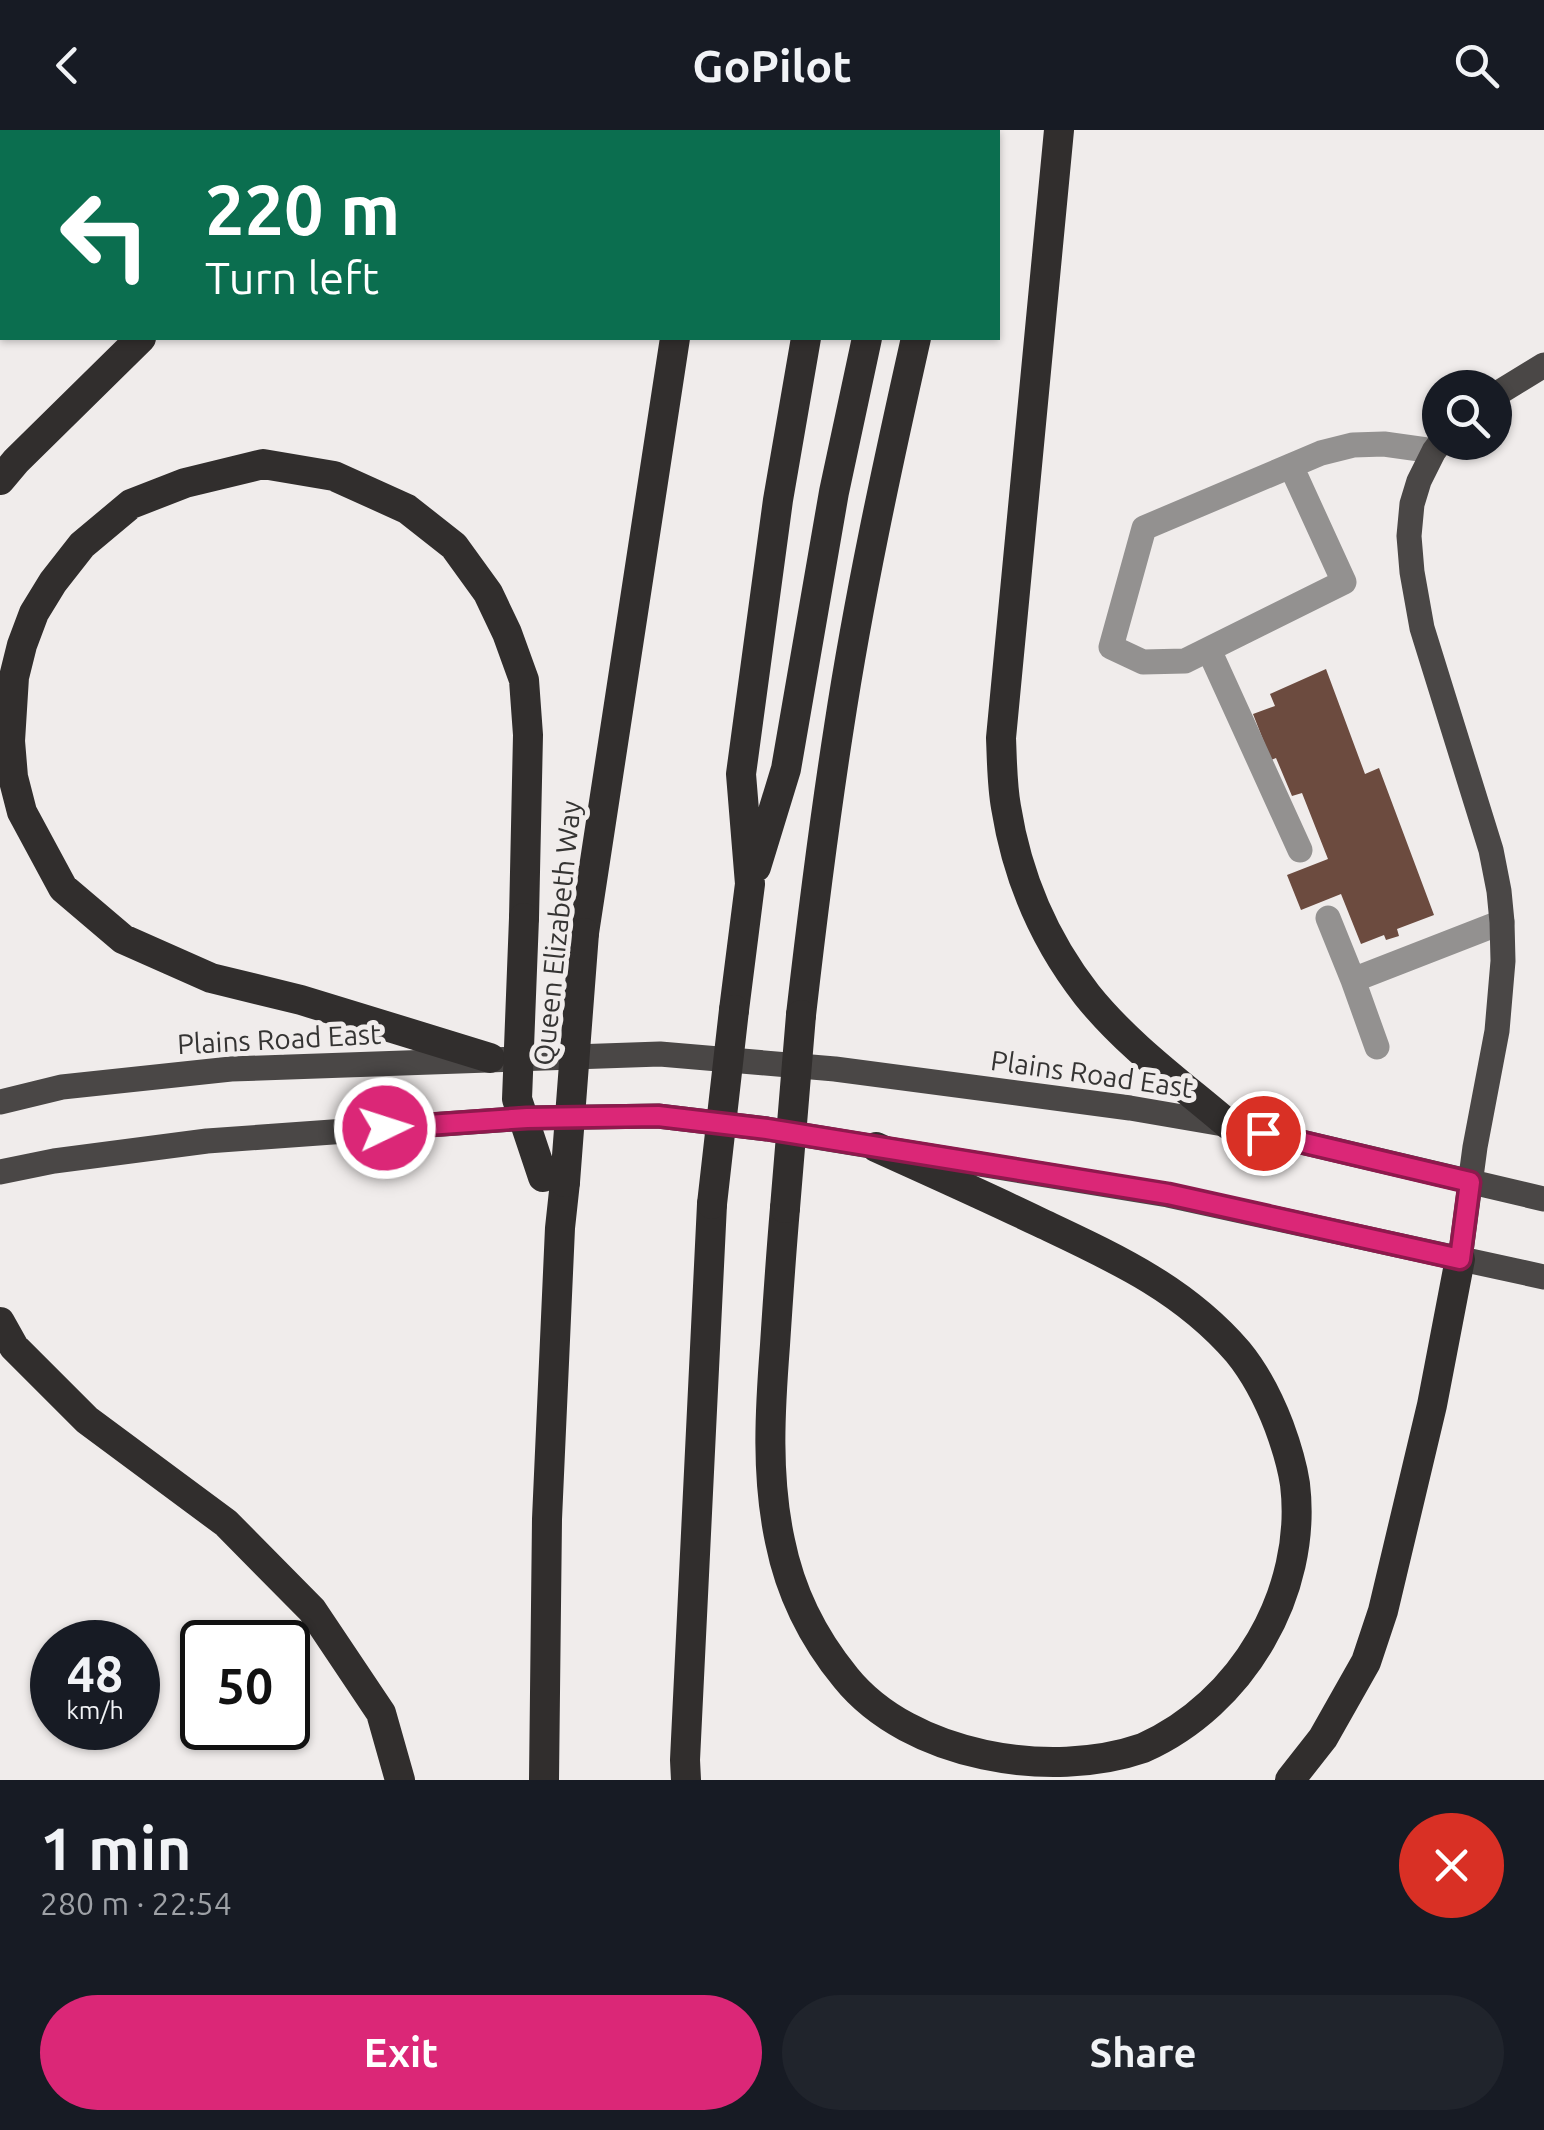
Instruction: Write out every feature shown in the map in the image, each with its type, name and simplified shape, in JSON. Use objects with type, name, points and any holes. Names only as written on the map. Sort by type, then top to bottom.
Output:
[{"type":"highway","points":[[1059,130],[1001,738],[1005,804],[1026,888],[1071,973],[1141,1050],[1229,1125]]},
{"type":"highway","points":[[0,480],[139,340]]},
{"type":"highway","name":"Queen Elizabeth Way","points":[[544,1780],[547,1519],[560,1228],[554,1179],[584,933],[675,340]]},
{"type":"highway","points":[[750,884],[741,774],[778,500],[806,340]]},
{"type":"highway","points":[[686,1780],[712,1204],[734,1010],[750,884],[786,769],[834,492],[868,340]]},
{"type":"highway","points":[[876,1146],[1127,1263],[1171,1290],[1240,1354],[1261,1385],[1289,1454],[1295,1484],[1292,1566],[1275,1615],[1223,1692],[1180,1728],[1140,1750],[1076,1765],[1037,1767],[1004,1763],[962,1754],[885,1714],[847,1680],[800,1606],[774,1507],[770,1407],[801,1015],[818,868],[839,724],[881,496],[916,340]]},
{"type":"highway","points":[[490,1058],[301,1000],[211,978],[123,939],[64,888],[22,812],[10,741],[14,677],[34,613],[53,582],[82,546],[131,504],[185,483],[263,464],[334,476],[407,509],[454,546],[488,594],[524,680],[528,736],[517,1099],[554,1179]]},
{"type":"highway","points":[[1290,1780],[1324,1738],[1372,1645],[1432,1405],[1460,1259]]},
{"type":"highway","points":[[0,1322],[14,1347],[87,1420],[226,1523],[312,1610],[381,1713],[400,1780]]},
{"type":"main road","points":[[1512,384],[1544,364]]},
{"type":"main road","points":[[1430,460],[1412,504],[1412,572],[1422,628],[1491,850],[1502,922],[1497,1031],[1460,1259]]},
{"type":"main road","name":"Plains Road East","points":[[0,1102],[62,1087],[231,1069],[660,1054],[816,1068],[1110,1105],[1229,1125],[1544,1198]]},
{"type":"main road","points":[[0,1172],[207,1140],[527,1118],[658,1116],[767,1129],[1168,1194],[1544,1277]]},
{"type":"lane","points":[[1290,466],[1344,582],[1185,662],[1143,662],[1111,647],[1144,528],[1290,466],[1321,453],[1353,445],[1422,446]]},
{"type":"lane","points":[[1208,650],[1300,850]]},
{"type":"lane","points":[[1328,918],[1378,1047]]},
{"type":"lane","points":[[1353,980],[1502,922]]},
{"type":"building","points":[[1326,669],[1365,774],[1379,768],[1434,915],[1397,929],[1399,936],[1386,940],[1384,935],[1361,944],[1341,894],[1301,910],[1287,875],[1328,859],[1302,793],[1292,796],[1276,758],[1271,760],[1253,714],[1275,706],[1270,694]]},
{"type":"route","points":[[385,1128],[527,1118],[658,1116],[767,1129],[1168,1194],[1460,1259],[1470,1182],[1263,1133]]}]
